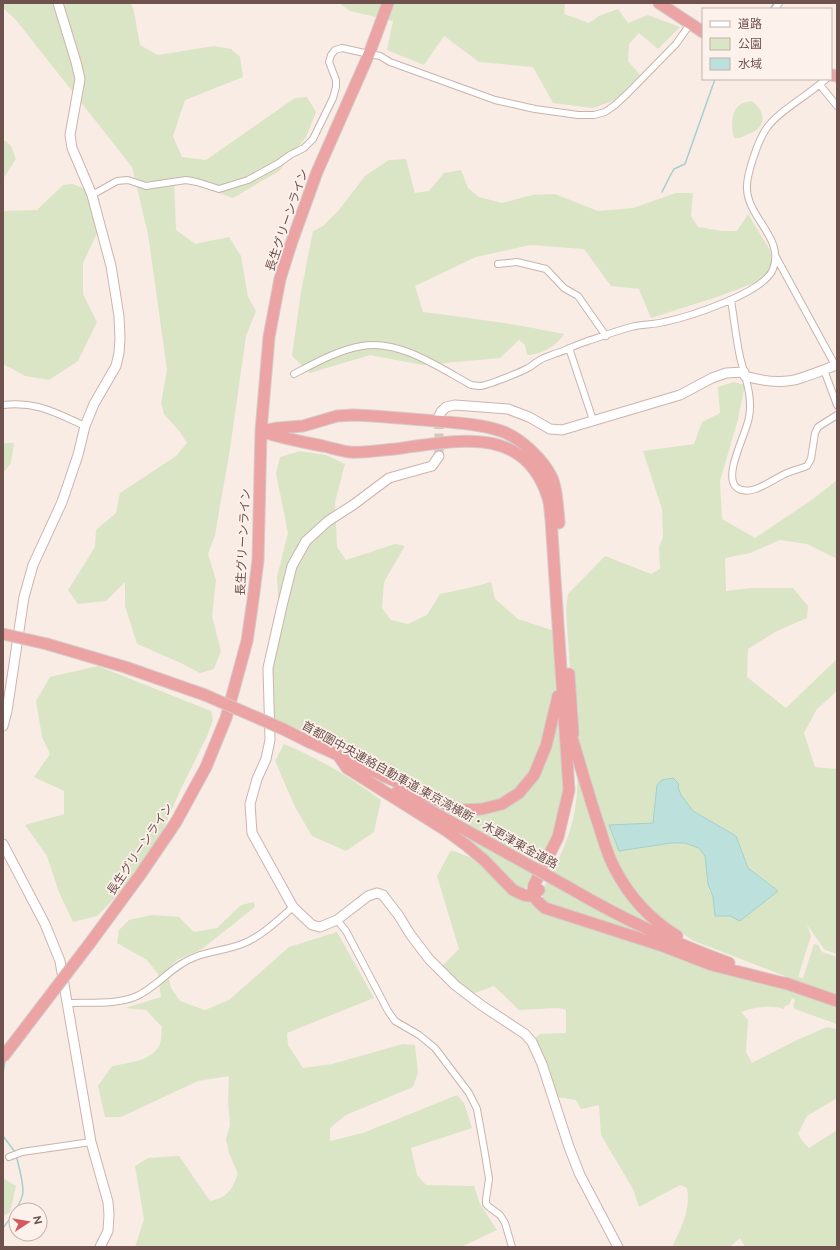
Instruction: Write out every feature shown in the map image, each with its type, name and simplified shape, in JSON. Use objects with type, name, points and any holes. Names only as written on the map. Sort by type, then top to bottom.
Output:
[{"type":"highway","name":"長生グリーンライン","points":[[3,1057],[90,943],[140,875],[176,822],[206,767],[226,718],[247,641],[258,560],[261,431],[269,337],[280,279],[317,172],[369,54],[388,3]]},
{"type":"highway","points":[[659,3],[702,31]]},
{"type":"highway","points":[[261,431],[303,426],[337,416],[377,416],[470,424],[502,431],[514,437],[533,451],[544,464],[552,478],[557,504],[562,558],[575,794],[564,837],[544,882],[538,891],[530,896],[524,896],[513,890],[466,844],[347,768],[340,758]]},
{"type":"highway","points":[[261,431],[280,438],[350,452],[374,451],[468,441],[488,442],[504,446],[519,454],[532,467],[541,479],[548,499],[555,559],[569,790],[558,838],[534,885],[533,894],[535,900],[545,908],[663,946],[712,965],[791,985]]},
{"type":"highway","name":"首都圏中央連絡自動車道;東京湾横断・木更津東金道路","points":[[3,634],[47,644],[125,666],[205,695],[283,729],[340,758],[498,848],[636,923],[718,959],[837,1001]]},
{"type":"highway","points":[[305,740],[461,810],[482,809],[502,804],[519,793],[534,775],[548,739],[556,706],[561,670]]},
{"type":"highway","points":[[573,741],[606,848],[614,868],[626,887],[645,910],[666,929],[689,944],[718,959]]},
{"type":"street","points":[[3,726],[7,711],[24,597],[33,565],[62,502],[78,455],[85,426],[94,404],[116,366],[119,353],[119,316],[111,266],[92,195],[72,148],[70,135],[80,79],[58,3]]},
{"type":"street","points":[[92,195],[118,181],[128,180],[146,186],[186,180],[219,189],[248,180],[279,163],[290,155],[304,148],[314,139],[333,98],[336,87],[336,80],[329,62],[331,55],[335,50],[342,48],[380,56],[390,62],[495,100],[535,110],[578,115],[594,115],[605,112],[628,93],[676,44],[690,24]]},
{"type":"street","points":[[439,416],[446,407],[455,405],[508,409],[529,417],[550,429],[562,430],[680,395],[712,378],[726,373],[745,374],[758,380],[786,381],[800,379],[836,365],[776,257],[771,238],[752,207],[746,190],[748,178],[759,143],[766,129],[774,120],[825,80]]},
{"type":"street","points":[[820,85],[837,106]]},
{"type":"street","points":[[294,374],[349,349],[377,345],[403,350],[471,385],[480,386],[492,383],[527,369],[541,359],[569,348],[632,327],[662,323],[689,316],[731,300],[754,288],[769,276],[773,270],[776,257]]},
{"type":"street","points":[[498,264],[517,262],[546,269],[564,288],[578,296],[606,336]]},
{"type":"street","points":[[731,300],[750,406],[749,418],[742,443],[735,457],[732,474],[736,487],[741,489],[759,488],[786,474],[807,466],[811,459],[815,433],[818,427],[837,415]]},
{"type":"street","points":[[569,348],[593,420]]},
{"type":"street","points":[[824,370],[837,405]]},
{"type":"street","points":[[3,405],[32,405],[56,413],[85,426]]},
{"type":"street","points":[[439,456],[432,466],[390,478],[328,521],[306,541],[292,566],[268,668],[270,740],[266,759],[257,779],[250,804],[252,833],[293,906],[312,925],[320,927],[336,920],[368,896],[377,893],[383,895],[429,959],[450,980],[481,1005],[525,1034],[532,1042],[542,1064],[580,1175],[618,1247]]},
{"type":"street","points":[[3,844],[45,924],[60,961],[91,1142],[108,1202],[108,1231],[100,1247]]},
{"type":"street","points":[[68,1003],[124,1001],[138,995],[183,963],[195,957],[250,941],[293,906]]},
{"type":"street","points":[[336,920],[346,931],[388,1011],[395,1021],[419,1035],[435,1048],[469,1093],[477,1109],[489,1179],[486,1204],[500,1215],[505,1223],[512,1247]]},
{"type":"street","points":[[9,1157],[22,1152],[91,1142]]},
{"type":"green space","points":[[3,3],[131,3],[140,45],[158,55],[214,46],[231,49],[240,57],[243,77],[185,100],[173,136],[182,157],[206,160],[295,98],[307,97],[316,112],[306,137],[279,171],[233,198],[174,177],[176,230],[195,244],[229,237],[241,256],[248,297],[256,311],[246,336],[230,449],[215,535],[208,554],[216,580],[212,616],[221,651],[214,669],[200,673],[137,644],[125,606],[125,582],[106,601],[78,604],[68,590],[95,547],[96,530],[116,513],[120,493],[176,456],[187,443],[180,432],[164,414],[161,403],[167,370],[148,234],[132,167],[16,20],[3,8]]},
{"type":"green space","points":[[339,3],[565,3],[564,14],[589,23],[599,16],[618,9],[628,23],[648,15],[680,27],[658,49],[639,33],[629,44],[628,61],[640,75],[615,100],[593,108],[553,103],[533,67],[479,62],[444,36],[424,65],[387,50],[393,21],[350,11]]},
{"type":"green space","points":[[752,101],[761,111],[761,125],[753,132],[740,138],[734,138],[732,119],[736,109],[743,103]]},
{"type":"green space","points":[[3,141],[6,141],[11,146],[16,159],[3,179]]},
{"type":"green space","points":[[406,159],[415,193],[429,191],[444,173],[461,170],[468,188],[479,197],[502,203],[532,195],[555,194],[598,211],[633,208],[676,193],[693,193],[691,216],[698,227],[722,231],[737,231],[748,214],[770,250],[774,269],[757,282],[717,297],[651,318],[639,289],[611,286],[584,249],[530,245],[476,257],[415,286],[423,312],[511,324],[564,334],[553,346],[543,352],[527,355],[525,345],[519,340],[500,358],[423,365],[370,355],[310,373],[292,356],[301,292],[313,231],[323,226],[339,210],[365,176],[389,160]]},
{"type":"green space","points":[[73,184],[85,189],[101,213],[97,233],[83,263],[83,294],[97,322],[78,361],[49,380],[25,376],[5,365],[3,366],[3,211],[37,210],[63,185]]},
{"type":"green space","points":[[734,382],[745,385],[738,419],[720,481],[722,519],[755,538],[813,499],[837,480],[837,559],[807,544],[780,540],[750,553],[725,558],[726,591],[751,588],[793,588],[808,606],[807,618],[775,632],[748,649],[747,677],[786,708],[837,659],[837,691],[817,709],[804,733],[815,767],[837,769],[837,954],[825,950],[807,925],[811,936],[798,977],[803,978],[814,944],[818,945],[822,952],[837,957],[837,996],[694,941],[663,921],[644,904],[628,885],[613,856],[582,762],[574,724],[566,610],[568,594],[605,556],[651,574],[660,569],[659,547],[663,537],[662,509],[643,451],[694,444],[702,422],[720,413],[718,387]],"holes":[[[666,779],[678,787],[681,795],[693,811],[736,836],[748,868],[778,891],[730,916],[715,916],[713,897],[709,890],[705,856],[699,848],[685,843],[671,843],[619,851],[629,824],[653,823],[657,785]]]},
{"type":"green space","points":[[3,443],[14,443],[11,463],[3,473]]},
{"type":"green space","points":[[300,451],[326,455],[345,464],[335,502],[337,547],[346,560],[395,544],[405,546],[384,582],[382,608],[391,620],[408,624],[427,615],[440,594],[491,582],[495,599],[518,619],[555,631],[557,664],[555,692],[543,745],[524,783],[497,803],[463,806],[421,788],[272,718],[271,672],[280,626],[277,577],[288,533],[276,473],[280,457]]},
{"type":"green space","points":[[98,666],[211,711],[213,720],[208,734],[162,832],[128,884],[97,916],[73,922],[59,892],[47,856],[25,825],[64,814],[64,791],[34,777],[50,754],[42,737],[36,701],[50,677]]},
{"type":"green space","points":[[560,704],[565,786],[561,817],[541,867],[422,797],[467,813],[524,793]]},
{"type":"green space","points":[[284,744],[334,769],[381,800],[374,832],[346,851],[312,836],[295,807],[275,761]]},
{"type":"green space","points":[[577,772],[607,858],[666,932],[606,903],[552,873],[572,824],[576,799]]},
{"type":"green space","points":[[388,788],[536,875],[533,882],[524,888],[516,887]]},
{"type":"green space","points":[[451,850],[480,861],[524,900],[542,909],[738,975],[837,1005],[837,1024],[795,1009],[793,1006],[795,999],[792,998],[789,1005],[785,1006],[784,1009],[762,1007],[741,1012],[748,1020],[746,1052],[752,1063],[795,1041],[827,1027],[837,1029],[837,1098],[807,1116],[798,1134],[809,1148],[837,1130],[837,1247],[745,1247],[740,1238],[730,1247],[672,1247],[682,1226],[688,1204],[687,1188],[680,1185],[639,1207],[633,1189],[601,1135],[599,1105],[581,1109],[576,1100],[556,1097],[533,1040],[540,1034],[566,1033],[566,1010],[559,1008],[519,1010],[494,986],[472,994],[440,968],[459,949],[437,876]]},
{"type":"green space","points":[[547,881],[662,940],[543,902],[542,891]]},
{"type":"green space","points":[[254,902],[255,907],[202,949],[177,960],[167,970],[171,988],[180,1001],[205,1010],[229,1000],[289,947],[337,932],[374,998],[287,1033],[288,1045],[303,1068],[332,1064],[403,1044],[415,1045],[418,1073],[413,1087],[346,1115],[330,1128],[330,1141],[363,1133],[457,1095],[464,1103],[472,1128],[411,1148],[417,1175],[426,1185],[474,1186],[480,1204],[497,1230],[461,1247],[135,1247],[144,1219],[135,1166],[148,1158],[179,1156],[210,1201],[225,1195],[231,1189],[238,1174],[229,1153],[226,1139],[230,1125],[228,1101],[229,1076],[198,1081],[121,1117],[105,1117],[98,1086],[112,1066],[145,1058],[155,1051],[161,1042],[162,1027],[146,1010],[125,1008],[161,997],[158,974],[147,960],[117,943],[119,930],[129,920],[152,915],[179,917],[194,932],[217,928],[241,905]]},
{"type":"green space","points":[[3,1178],[16,1186],[12,1202],[8,1202],[8,1213],[3,1216]]},
{"type":"water","points":[[673,778],[679,784],[678,787],[681,795],[693,811],[736,836],[748,868],[778,891],[740,921],[730,916],[715,916],[713,897],[708,884],[705,856],[699,848],[685,843],[671,843],[619,851],[609,825],[653,823],[657,785],[662,780]]},
{"type":"waterway","points":[[771,8],[774,3]]},
{"type":"waterway","points":[[662,192],[674,169],[685,164],[715,80]]},
{"type":"waterway","points":[[3,1041],[4,1047]]},
{"type":"waterway","points":[[3,1074],[5,1061]]},
{"type":"waterway","points":[[3,1136],[15,1152]]},
{"type":"waterway","points":[[3,1228],[18,1206],[23,1192],[22,1178],[16,1155]]},
{"type":"tunnel","points":[[439,416],[439,456]]}]
